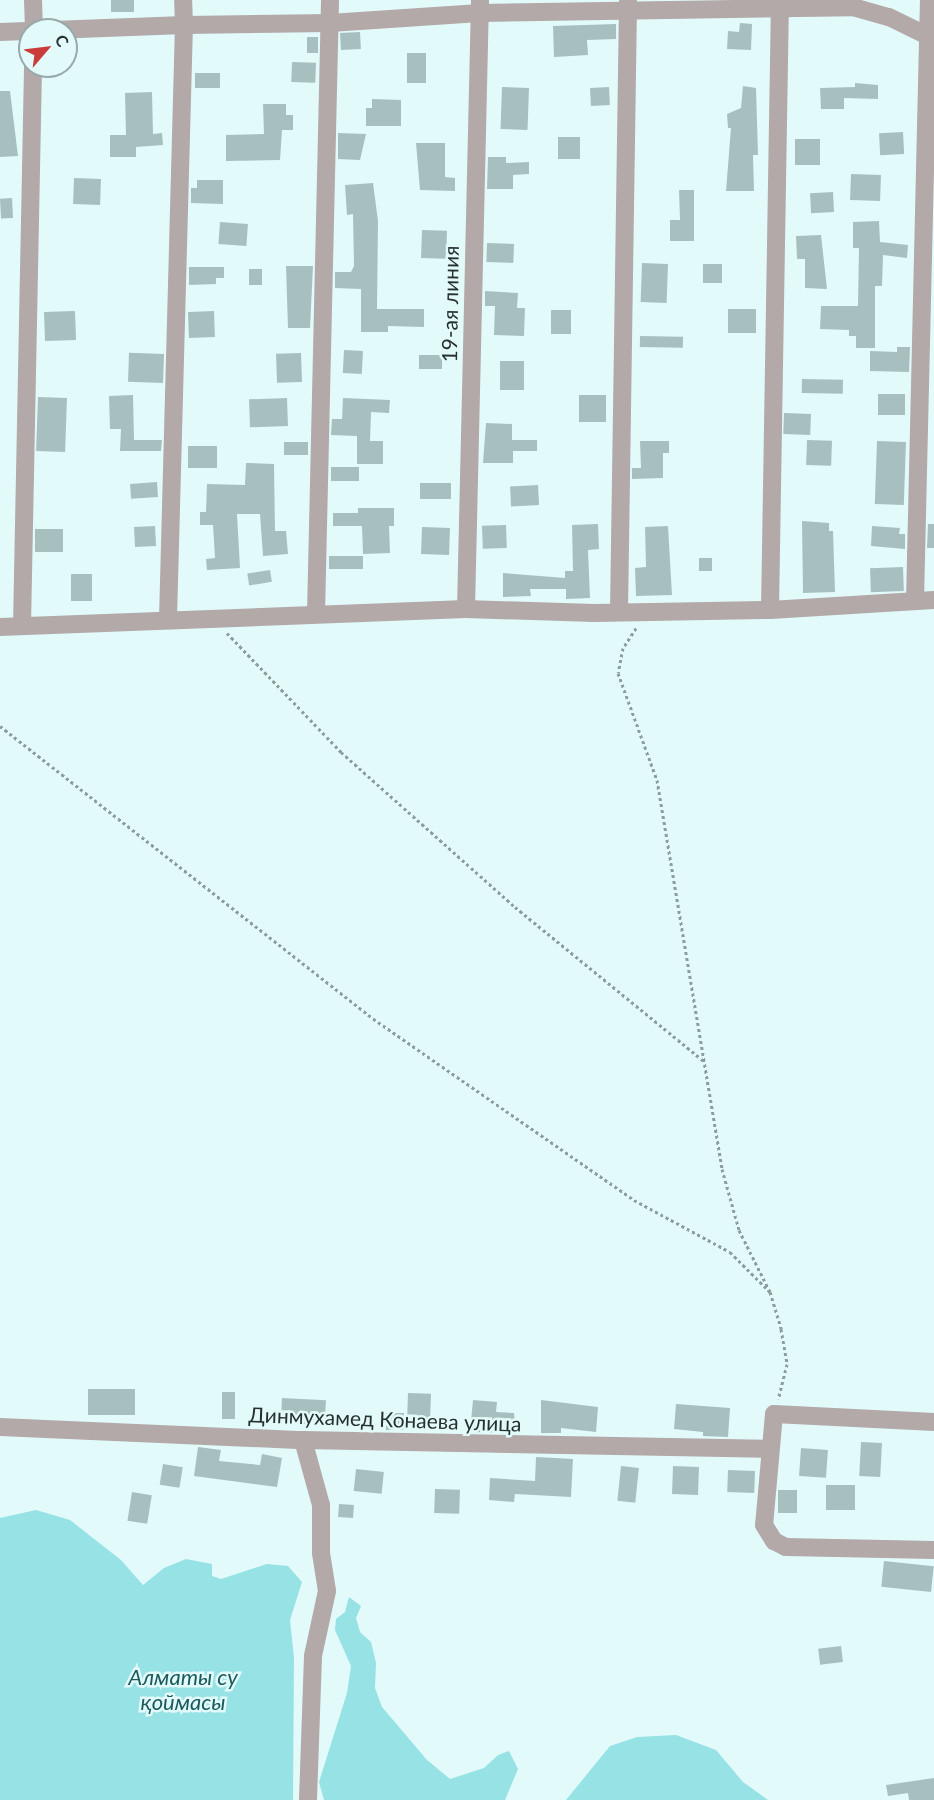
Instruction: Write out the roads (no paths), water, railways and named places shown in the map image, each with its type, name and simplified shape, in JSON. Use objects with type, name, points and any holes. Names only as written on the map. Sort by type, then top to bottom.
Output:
[{"type":"street","points":[[33,0],[34,18]]},
{"type":"street","points":[[168,619],[183,0]]},
{"type":"street","points":[[316,614],[330,0]]},
{"type":"street","points":[[915,601],[932,39],[929,0]]},
{"type":"street","points":[[78,28],[330,23],[480,7],[780,4],[853,8],[889,16],[932,39]]},
{"type":"street","points":[[770,610],[780,4]]},
{"type":"street","points":[[619,612],[628,6]]},
{"type":"street","name":"19-ая линия","points":[[466,609],[480,7]]},
{"type":"street","points":[[0,32],[18,30]]},
{"type":"street","points":[[22,626],[33,78]]},
{"type":"street","points":[[0,627],[466,609],[619,612],[770,610],[934,600]]},
{"type":"street","points":[[934,1422],[774,1414],[769,1449],[764,1525],[774,1541],[786,1547],[934,1550]]},
{"type":"street","name":"Динмухамед Конаева улица","points":[[0,1427],[303,1440],[769,1449]]},
{"type":"street","points":[[303,1440],[321,1505],[321,1553],[327,1591],[313,1656],[308,1800]]},
{"type":"water","name":"Алматы су қоймасы","points":[[36,1510],[70,1520],[121,1560],[143,1585],[164,1568],[186,1559],[212,1564],[212,1576],[221,1579],[267,1564],[288,1566],[302,1582],[290,1620],[294,1658],[293,1800],[0,1800],[0,1518]]},
{"type":"water","points":[[349,1597],[361,1606],[356,1618],[360,1632],[371,1642],[376,1663],[375,1688],[382,1707],[427,1760],[450,1779],[484,1768],[498,1755],[509,1751],[518,1769],[505,1800],[324,1800],[319,1782],[347,1693],[351,1666],[335,1630],[336,1619],[345,1612]]},
{"type":"water","points":[[676,1735],[716,1750],[743,1782],[768,1800],[566,1800],[610,1746],[637,1737]]}]
